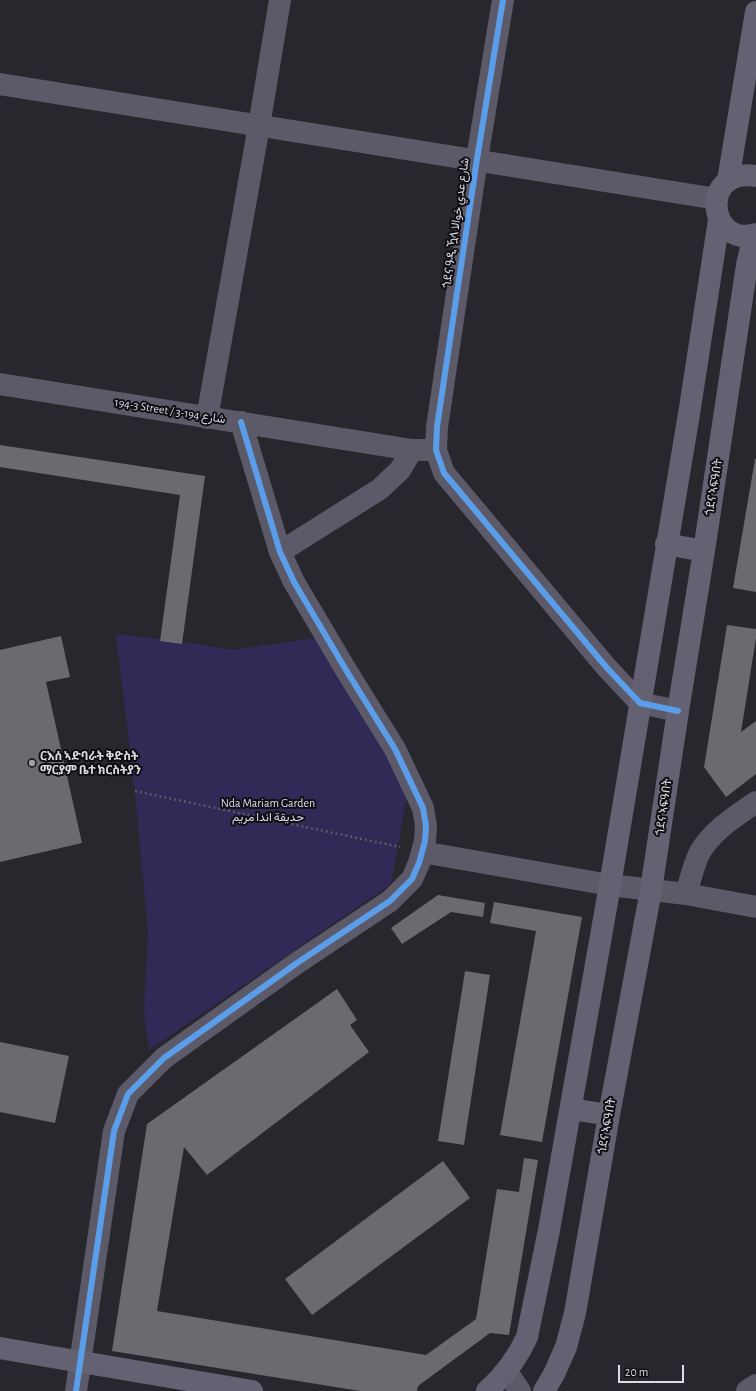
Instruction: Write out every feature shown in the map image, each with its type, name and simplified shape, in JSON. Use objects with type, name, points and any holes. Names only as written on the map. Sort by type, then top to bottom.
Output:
[{"type":"highway","points":[[487,1391],[507,1372],[520,1353],[527,1337],[544,1256],[610,884],[709,293],[721,200],[756,12]]},
{"type":"highway","points":[[755,235],[744,236],[735,234],[726,228],[721,200],[737,176],[756,176]]},
{"type":"highway","name":"ጎደና ኣፍዓበት","points":[[549,1383],[566,1347],[575,1313],[609,1115],[651,890],[747,265],[755,235]]},
{"type":"highway","points":[[666,544],[704,551]]},
{"type":"highway","points":[[571,1109],[609,1115]]},
{"type":"highway","points":[[0,1348],[252,1391]]},
{"type":"street","points":[[207,418],[280,0]]},
{"type":"street","name":"ጎደና ዓዲ ዃላ شارع عدي خوالا","points":[[436,450],[437,427],[477,159],[503,0]]},
{"type":"street","points":[[0,84],[259,126],[477,159],[721,200]]},
{"type":"street","name":"194-3 Street / شارع 194-3","points":[[0,384],[412,450],[436,450]]},
{"type":"street","points":[[76,1391],[114,1130],[128,1094],[164,1058],[297,963],[390,901],[412,878],[425,841],[426,826],[423,808],[395,749],[294,582],[280,552],[241,422]]},
{"type":"street","points":[[280,552],[380,489],[400,470],[412,450]]},
{"type":"street","points":[[436,450],[444,473],[607,668],[640,702],[678,711]]},
{"type":"street","points":[[686,894],[700,853],[708,841],[725,824],[756,802]]},
{"type":"street","points":[[422,852],[610,884],[686,894],[756,906]]},
{"type":"street","points":[[507,1372],[520,1391]]},
{"type":"street","points":[[747,1391],[756,1385]]},
{"type":"path","points":[[134,791],[422,852]]},
{"type":"green space","name":"Nda Mariam Garden حديقة اندا مريم","points":[[116,634],[185,642],[232,650],[316,638],[408,789],[391,884],[149,1050],[144,1013],[148,933],[135,791]]},
{"type":"building","points":[[0,445],[205,476],[182,644],[160,641],[180,495],[0,467]]},
{"type":"building","points":[[756,459],[756,592],[733,588]]},
{"type":"building","points":[[727,625],[756,629],[756,638],[741,732],[756,721],[756,774],[726,797],[704,767]]},
{"type":"building","name":"ርእሰ ኣድባራት ቅድስት ማርያም ቤተ ክርስትያን","points":[[61,636],[70,677],[46,682],[82,843],[0,862],[0,650]]},
{"type":"building","points":[[438,895],[485,903],[483,917],[451,912],[402,944],[391,928]]},
{"type":"building","points":[[494,902],[582,917],[542,1142],[500,1135],[536,931],[490,923]]},
{"type":"building","points":[[465,971],[490,975],[464,1145],[438,1141]]},
{"type":"building","points":[[337,989],[357,1020],[350,1025],[369,1052],[207,1175],[184,1147],[157,1311],[426,1355],[476,1319],[497,1189],[519,1192],[524,1158],[538,1160],[509,1335],[490,1333],[418,1386],[417,1391],[360,1391],[112,1351],[147,1124]]},
{"type":"building","points":[[0,1042],[69,1056],[55,1123],[0,1112]]},
{"type":"building","points":[[443,1161],[470,1198],[312,1315],[285,1279]]},
{"type":"cycle path","points":[[503,0],[477,159],[437,427],[436,450],[444,473],[607,668],[640,703],[678,711]]},
{"type":"cycle path","points":[[76,1391],[114,1131],[128,1094],[164,1058],[297,963],[390,901],[412,879],[419,863],[425,841],[426,826],[423,808],[395,749],[294,582],[280,552],[241,422]]},
{"type":"place","name":"ርእሰ ኣድባራት ቅድስት ማርያም ቤተ ክርስትያን","points":[[32,763]]}]
